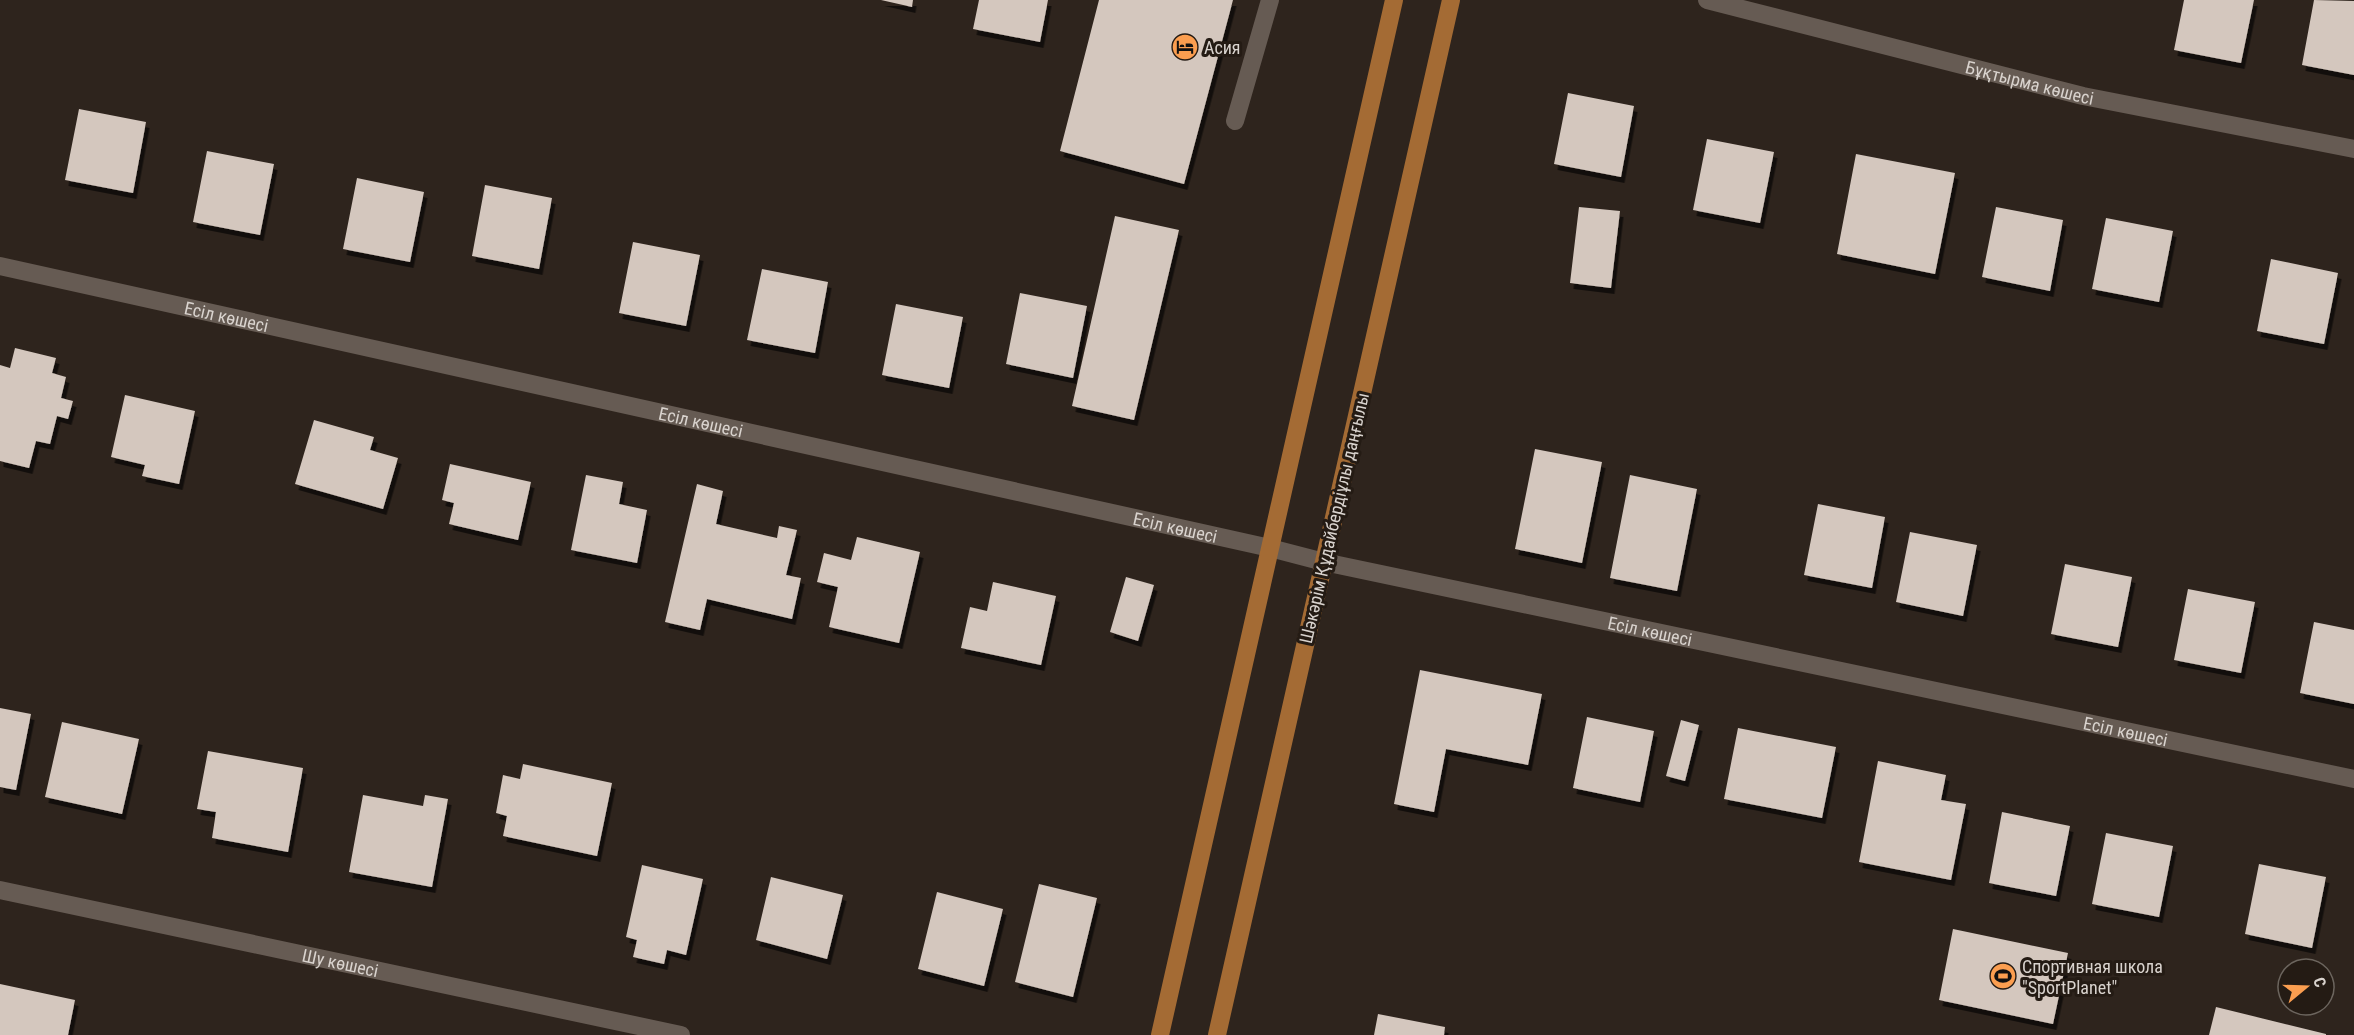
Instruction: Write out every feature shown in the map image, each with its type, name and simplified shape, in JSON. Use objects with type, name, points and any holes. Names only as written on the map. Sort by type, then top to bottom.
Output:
[{"type":"main road","points":[[1160,1035],[1394,0]]},
{"type":"main road","name":"Шәкәрім Құдайбердіұлы даңғылы","points":[[1217,1035],[1451,0]]},
{"type":"street","points":[[1235,122],[1270,0]]},
{"type":"street","name":"Бұқтырма көшесі","points":[[1707,0],[2083,96],[2354,149]]},
{"type":"street","name":"Есіл көшесі","points":[[0,266],[1270,548],[1324,562],[2354,779]]},
{"type":"street","name":"Шу көшесі","points":[[0,890],[681,1035]]},
{"type":"building","points":[[881,0],[913,0],[912,7]]},
{"type":"building","points":[[979,0],[1048,0],[1040,42],[973,29]]},
{"type":"building","points":[[1099,0],[1233,0],[1184,184],[1060,151]]},
{"type":"building","points":[[2184,0],[2254,0],[2241,63],[2174,50]]},
{"type":"building","points":[[2314,0],[2354,1],[2354,75],[2302,65]]},
{"type":"building","points":[[1568,93],[1634,106],[1621,177],[1554,164]]},
{"type":"building","points":[[79,109],[146,122],[133,193],[65,180]]},
{"type":"building","points":[[1707,139],[1774,152],[1760,223],[1693,210]]},
{"type":"building","points":[[207,151],[274,164],[260,235],[193,222]]},
{"type":"building","points":[[1856,154],[1955,173],[1935,274],[1837,254]]},
{"type":"building","points":[[357,178],[424,192],[410,262],[343,249]]},
{"type":"building","points":[[485,185],[552,198],[539,269],[472,256]]},
{"type":"building","points":[[1579,207],[1620,211],[1611,288],[1570,283]]},
{"type":"building","points":[[1996,207],[2063,220],[2050,291],[1982,277]]},
{"type":"building","points":[[1115,216],[1179,230],[1134,420],[1072,406]]},
{"type":"building","points":[[2106,218],[2173,231],[2159,302],[2092,289]]},
{"type":"building","points":[[633,242],[700,255],[686,326],[619,313]]},
{"type":"building","points":[[2271,259],[2338,273],[2324,344],[2257,331]]},
{"type":"building","points":[[762,269],[828,282],[815,353],[747,340]]},
{"type":"building","points":[[1020,293],[1087,306],[1073,378],[1006,364]]},
{"type":"building","points":[[896,304],[963,317],[949,388],[882,375]]},
{"type":"building","points":[[15,348],[56,358],[52,373],[66,377],[61,398],[73,401],[68,419],[57,416],[50,444],[36,441],[29,468],[0,461],[0,365],[10,368]]},
{"type":"building","points":[[125,395],[195,411],[179,484],[142,476],[145,465],[111,457]]},
{"type":"building","points":[[314,420],[374,437],[370,450],[398,458],[383,509],[295,484]]},
{"type":"building","points":[[1535,449],[1602,462],[1582,563],[1515,549]]},
{"type":"building","points":[[450,464],[531,482],[518,540],[449,524],[454,503],[442,500]]},
{"type":"building","points":[[586,475],[623,482],[619,504],[647,510],[637,563],[571,550]]},
{"type":"building","points":[[1630,475],[1697,489],[1677,591],[1610,578]]},
{"type":"building","points":[[697,484],[723,491],[716,524],[777,538],[779,526],[797,530],[786,575],[801,578],[792,619],[707,599],[700,630],[665,622]]},
{"type":"building","points":[[1818,504],[1885,517],[1872,588],[1804,575]]},
{"type":"building","points":[[1910,532],[1977,545],[1963,616],[1896,602]]},
{"type":"building","points":[[857,537],[920,552],[899,643],[829,627],[838,587],[817,582],[824,553],[851,560]]},
{"type":"building","points":[[2065,564],[2132,577],[2118,647],[2051,634]]},
{"type":"building","points":[[1126,577],[1154,585],[1138,641],[1110,632]]},
{"type":"building","points":[[993,582],[1056,596],[1041,665],[961,648],[970,607],[987,611]]},
{"type":"building","points":[[2188,589],[2255,602],[2241,673],[2174,660]]},
{"type":"building","points":[[2314,622],[2354,630],[2354,704],[2300,693]]},
{"type":"building","points":[[1420,670],[1542,694],[1528,765],[1446,749],[1434,812],[1394,804]]},
{"type":"building","points":[[0,708],[31,714],[16,790],[0,787]]},
{"type":"building","points":[[1587,717],[1654,731],[1640,802],[1573,788]]},
{"type":"building","points":[[1681,720],[1699,725],[1685,781],[1666,776]]},
{"type":"building","points":[[62,722],[139,739],[122,814],[45,797]]},
{"type":"building","points":[[1738,728],[1836,747],[1822,818],[1724,799]]},
{"type":"building","points":[[208,751],[303,768],[288,852],[212,838],[216,812],[197,809]]},
{"type":"building","points":[[1878,761],[1946,775],[1941,800],[1966,804],[1951,880],[1859,862]]},
{"type":"building","points":[[523,764],[612,783],[597,856],[503,836],[507,816],[496,813],[503,775],[520,779]]},
{"type":"building","points":[[363,795],[423,806],[425,795],[448,799],[432,887],[349,872]]},
{"type":"building","points":[[2002,812],[2070,826],[2056,896],[1989,883]]},
{"type":"building","points":[[2106,833],[2173,846],[2159,917],[2092,904]]},
{"type":"building","points":[[2259,864],[2326,877],[2312,948],[2245,934]]},
{"type":"building","points":[[642,865],[703,879],[686,955],[667,950],[664,964],[633,957],[637,940],[626,937]]},
{"type":"building","points":[[771,877],[843,895],[827,959],[756,940]]},
{"type":"building","points":[[1039,884],[1097,898],[1073,997],[1015,982]]},
{"type":"building","points":[[937,892],[1003,909],[984,986],[918,969]]},
{"type":"building","name":"Спортивная школа \"SportPlanet\"","points":[[1953,929],[2068,953],[2053,1024],[1939,1000]]},
{"type":"building","points":[[0,984],[75,1000],[68,1035],[0,1035]]},
{"type":"building","points":[[2216,1007],[2326,1034],[2326,1035],[2209,1035]]},
{"type":"building","points":[[1378,1014],[1445,1027],[1444,1035],[1374,1035]]},
{"type":"place","name":"Асия","points":[[1185,47]]},
{"type":"place","name":"Спортивная школа \"SportPlanet\"","points":[[2003,976]]}]
